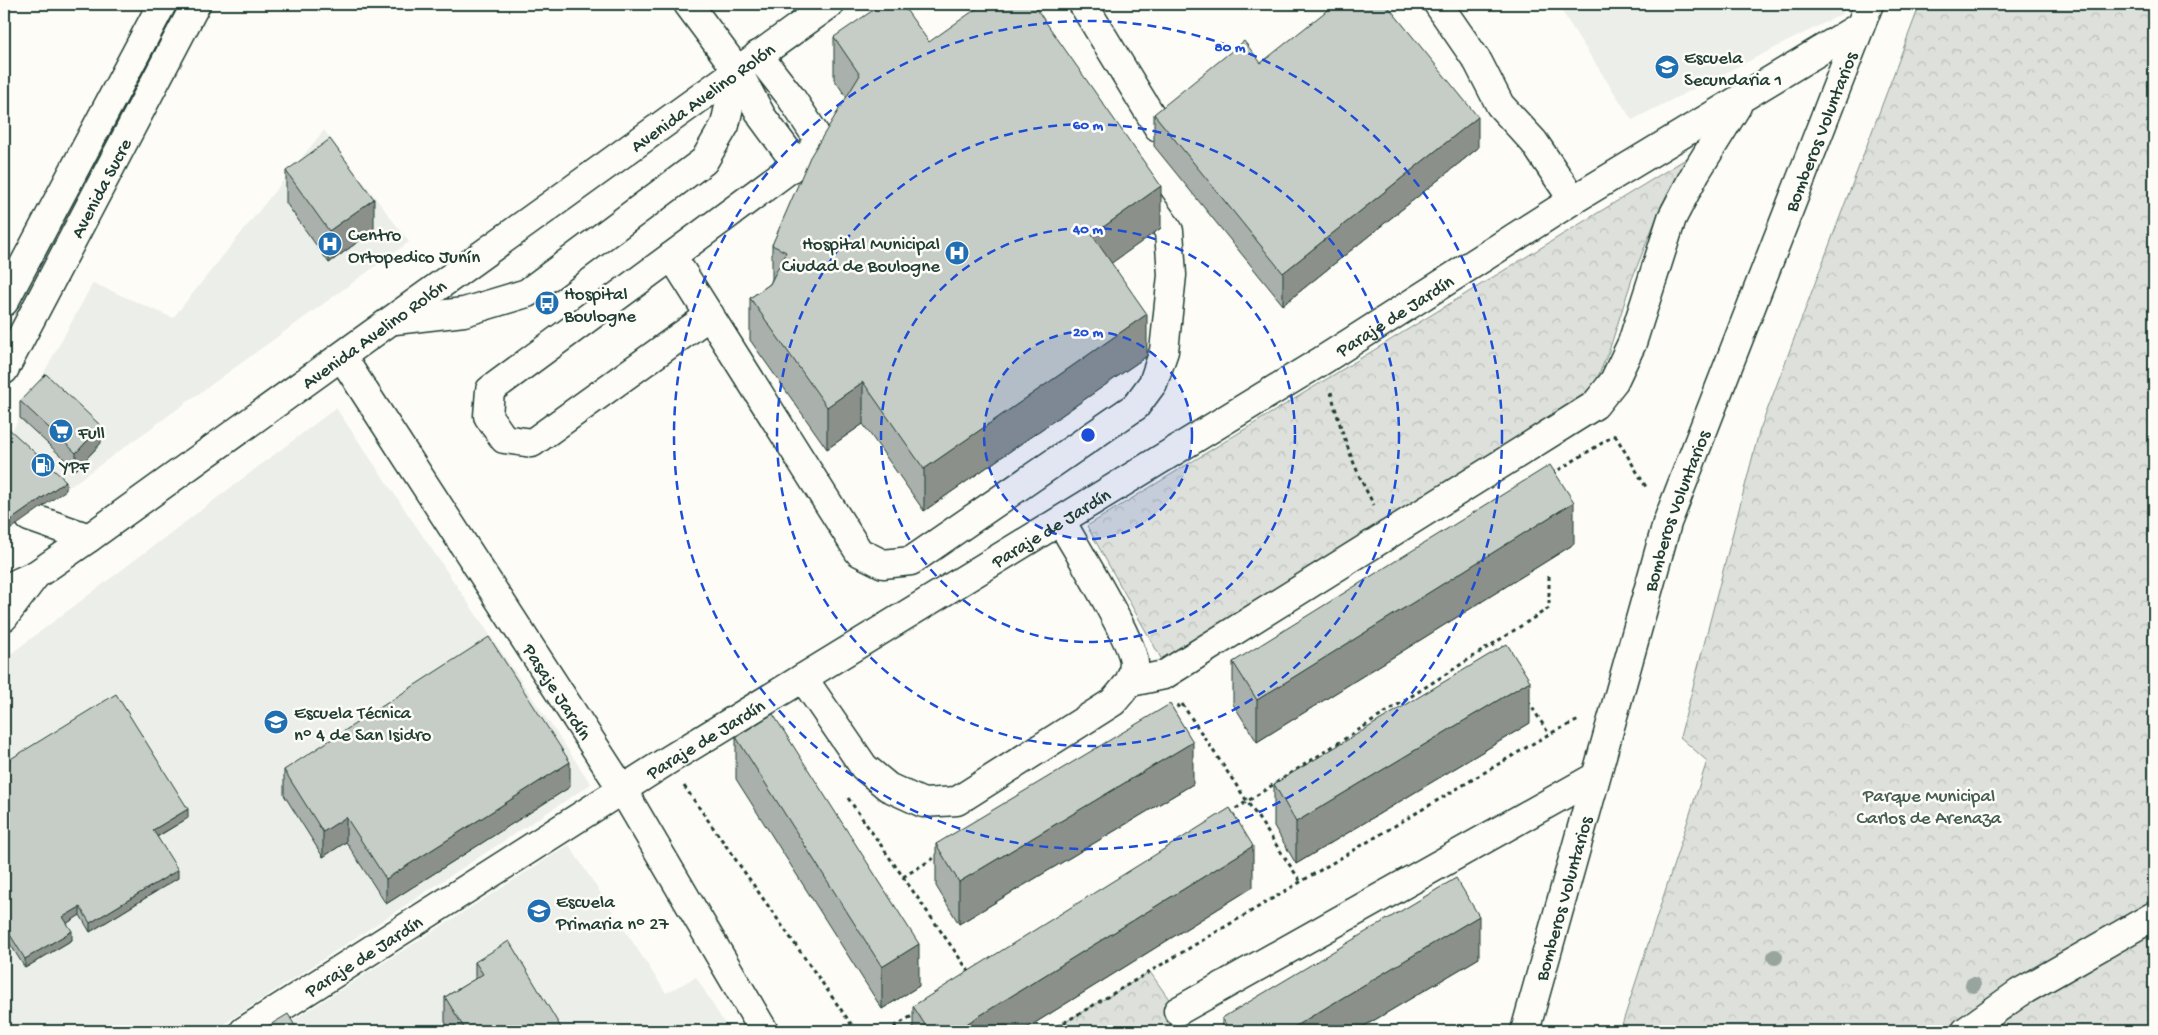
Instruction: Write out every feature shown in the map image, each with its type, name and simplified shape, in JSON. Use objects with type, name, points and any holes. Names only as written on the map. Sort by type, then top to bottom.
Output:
[{"type":"street","name":"Avenida Sucre","points":[[4,302],[162,4]]},
{"type":"street","name":"Avenida Sucre","points":[[4,370],[196,4]]},
{"type":"street","points":[[688,4],[747,63],[790,96],[815,134],[816,142],[812,152],[490,390],[488,416],[504,439],[532,443],[710,315]]},
{"type":"street","name":"Avenida Avelino Rolón","points":[[4,589],[37,574],[89,538],[830,4]]},
{"type":"street","points":[[1084,4],[1158,127]]},
{"type":"street","points":[[1438,4],[1478,62],[1500,105],[1534,142],[1573,200]]},
{"type":"street","name":"Paraje de Jardín","points":[[244,1031],[667,761],[1323,360],[1573,200],[1741,101],[1864,16]]},
{"type":"street","name":"Bomberos Voluntarios","points":[[1525,1031],[1615,703],[1667,523],[1864,16]]},
{"type":"street","points":[[747,63],[762,116],[796,163]]},
{"type":"street","points":[[393,320],[464,312],[527,293],[704,160],[725,125],[747,63]]},
{"type":"street","points":[[1130,682],[1164,675],[1596,405],[1614,381],[1632,343],[1648,285],[1672,218],[1696,172],[1741,101]]},
{"type":"street","points":[[672,256],[859,552],[883,564],[911,561],[1136,406],[1153,383],[1165,341],[1172,276],[1169,231],[1127,172]]},
{"type":"street","name":"Pasaje Jardín","points":[[342,357],[622,789],[764,1031]]},
{"type":"street","points":[[29,516],[89,538]]},
{"type":"street","points":[[803,678],[864,767],[888,787],[923,803],[958,801],[1113,702],[1130,682],[1134,661],[1126,638],[1061,520]]},
{"type":"street","name":"Avenida Avelino Rolón","points":[[4,616],[37,574]]},
{"type":"street","points":[[1178,1011],[1595,777]]},
{"type":"street","points":[[1966,1031],[2019,993],[2154,916]]},
{"type":"path","points":[[1323,360],[1342,433],[1363,485],[1390,534]]},
{"type":"path","points":[[1596,405],[1667,523]]},
{"type":"path","points":[[1550,476],[1615,435]]},
{"type":"path","points":[[1223,818],[1549,608],[1549,575]]},
{"type":"path","points":[[1492,643],[1503,660]]},
{"type":"path","points":[[1523,693],[1548,734]]},
{"type":"path","points":[[1165,714],[1190,699]]},
{"type":"path","points":[[1050,1031],[1548,734],[1615,703]]},
{"type":"path","points":[[1182,704],[1301,882]]},
{"type":"path","points":[[667,761],[856,1031]]},
{"type":"path","points":[[842,790],[973,978]]},
{"type":"path","points":[[903,877],[945,851]]},
{"type":"path","points":[[887,1031],[918,1012]]},
{"type":"shaded area","name":"Escuela Secundaria 1","points":[[1557,4],[1846,4],[1842,14],[1632,120]]},
{"type":"shaded area","points":[[324,130],[409,242],[4,534],[4,446],[93,283],[173,318]]},
{"type":"shaded area","name":"Escuela Técnica n° 4 de San Isidro","points":[[336,408],[591,784],[213,1031],[12,1031],[4,1019],[4,659]]},
{"type":"shaded area","name":"Escuela Primaria n° 27","points":[[569,845],[666,993],[696,977],[729,1031],[276,1031]]},
{"type":"green space","name":"Parque Municipal Carlos de Arenaza","points":[[1920,4],[2154,4],[2154,1031],[1620,1031],[1707,761],[1680,737],[1759,432]]},
{"type":"green space","points":[[1689,157],[1662,204],[1632,279],[1609,351],[1596,381],[1576,402],[1162,660],[1087,526]]},
{"type":"green space","points":[[1150,972],[1191,1031],[1050,1031]]},
{"type":"building","name":"Hospital Municipal Ciudad de Boulogne","points":[[882,4],[902,4],[929,42],[983,4],[1033,4],[1161,186],[1092,235],[1147,314],[924,469],[863,382],[827,407],[750,298],[770,284],[786,252],[772,245],[810,157],[860,75],[834,37]]},
{"type":"building","points":[[1335,4],[1386,4],[1478,117],[1283,273],[1154,114],[1244,41],[1261,63]]},
{"type":"building","points":[[330,139],[374,199],[329,231],[286,171]]},
{"type":"building","points":[[46,374],[101,426],[76,453],[20,401]]},
{"type":"building","points":[[8,428],[66,481],[4,525],[4,436]]},
{"type":"building","points":[[1550,465],[1574,502],[1257,700],[1233,662]]},
{"type":"building","points":[[489,637],[570,762],[386,879],[346,817],[323,832],[284,770]]},
{"type":"building","points":[[1507,644],[1530,681],[1296,822],[1274,784]]},
{"type":"building","points":[[116,694],[188,809],[153,830],[178,870],[90,923],[80,907],[63,917],[72,931],[25,959],[4,925],[4,763]]},
{"type":"building","points":[[1170,704],[1193,742],[959,882],[936,844]]},
{"type":"building","points":[[773,714],[919,944],[882,967],[736,737]]},
{"type":"building","points":[[1230,808],[1253,846],[955,1031],[929,1031],[913,1006]]},
{"type":"building","points":[[1456,878],[1479,916],[1287,1031],[1230,1031],[1222,1018]]},
{"type":"building","points":[[509,941],[563,1031],[466,1031],[445,997],[483,974],[475,962]]},
{"type":"building","points":[[288,1014],[298,1031],[260,1031]]},
{"type":"place","name":"Escuela Secundaria 1","points":[[1667,67]]},
{"type":"place","name":"Centro Ortopedico Junín","points":[[330,244]]},
{"type":"place","name":"Hospital Municipal Ciudad de Boulogne","points":[[957,253]]},
{"type":"place","name":"Hospital Boulogne","points":[[547,303]]},
{"type":"place","name":"Full","points":[[61,431]]},
{"type":"place","name":"YPF","points":[[43,465]]},
{"type":"place","name":"Escuela Técnica n° 4 de San Isidro","points":[[276,722]]},
{"type":"place","name":"Escuela Primaria n° 27","points":[[539,911]]}]
